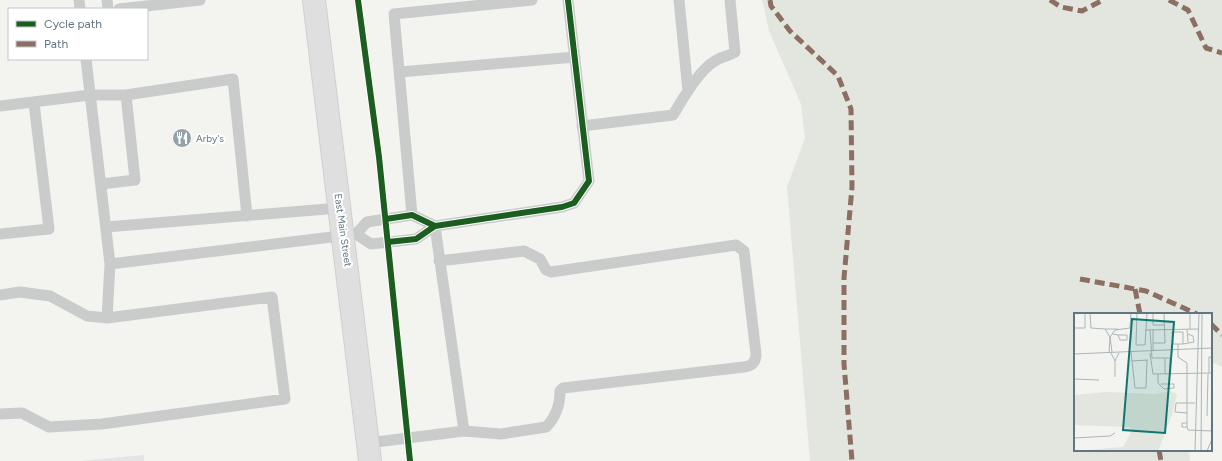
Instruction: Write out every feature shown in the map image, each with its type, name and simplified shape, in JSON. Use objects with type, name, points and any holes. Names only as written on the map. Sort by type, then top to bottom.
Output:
[{"type":"main road","name":"East Main Street","points":[[314,0],[339,208],[350,234],[369,452]]},
{"type":"lane","points":[[128,8],[200,0]]},
{"type":"lane","points":[[412,215],[394,14],[532,0]]},
{"type":"lane","points":[[350,234],[371,244],[416,240],[435,226],[562,207],[574,203],[588,181],[568,0]]},
{"type":"lane","points":[[679,0],[688,91]]},
{"type":"lane","points":[[582,126],[673,115],[688,91],[715,61],[735,52],[730,0]]},
{"type":"lane","points":[[400,72],[575,57]]},
{"type":"lane","points":[[86,60],[110,264],[106,318]]},
{"type":"lane","points":[[0,106],[90,95],[126,95],[233,79],[247,216]]},
{"type":"lane","points":[[101,184],[135,180],[126,95]]},
{"type":"lane","points":[[0,234],[50,229],[34,103]]},
{"type":"lane","points":[[106,227],[339,208]]},
{"type":"lane","points":[[110,264],[350,234],[367,222],[412,215],[435,226]]},
{"type":"lane","points":[[435,226],[464,431]]},
{"type":"lane","points":[[369,452],[464,431],[501,434],[546,427],[557,410],[560,401],[560,391],[563,388],[744,367],[753,364],[756,359],[744,250],[736,245],[551,272],[546,270],[540,260],[524,251],[439,261]]},
{"type":"lane","points":[[0,295],[20,292],[50,296],[88,316],[106,318],[272,297],[285,399],[102,424],[57,427],[49,427],[22,412],[0,414]]},
{"type":"shaded area","points":[[762,0],[1222,0],[1222,367],[1214,363],[1212,364],[1212,313],[1074,313],[1074,451],[1189,451],[1190,461],[810,461],[787,187],[805,138],[801,104],[769,31]]},
{"type":"shaded area","points":[[144,455],[144,461],[80,461]]},
{"type":"marked path","points":[[770,0],[771,6],[790,31],[838,76],[851,109],[852,187],[844,278],[844,364],[852,461]]},
{"type":"marked path","points":[[1050,0],[1061,7],[1082,11],[1103,0]]},
{"type":"marked path","points":[[1169,0],[1188,10],[1206,48],[1222,53]]},
{"type":"marked path","points":[[1080,279],[1146,291],[1195,313]]},
{"type":"marked path","points":[[1135,289],[1140,313]]},
{"type":"marked path","points":[[1212,325],[1222,335]]},
{"type":"marked path","points":[[1159,451],[1161,461]]},
{"type":"cycle path","points":[[358,0],[379,157],[410,461]]},
{"type":"cycle path","points":[[388,242],[416,239],[435,226],[562,207],[574,203],[589,181],[568,0]]},
{"type":"cycle path","points":[[386,219],[412,215],[435,226]]},
{"type":"place","name":"Arby's","points":[[182,138]]}]
